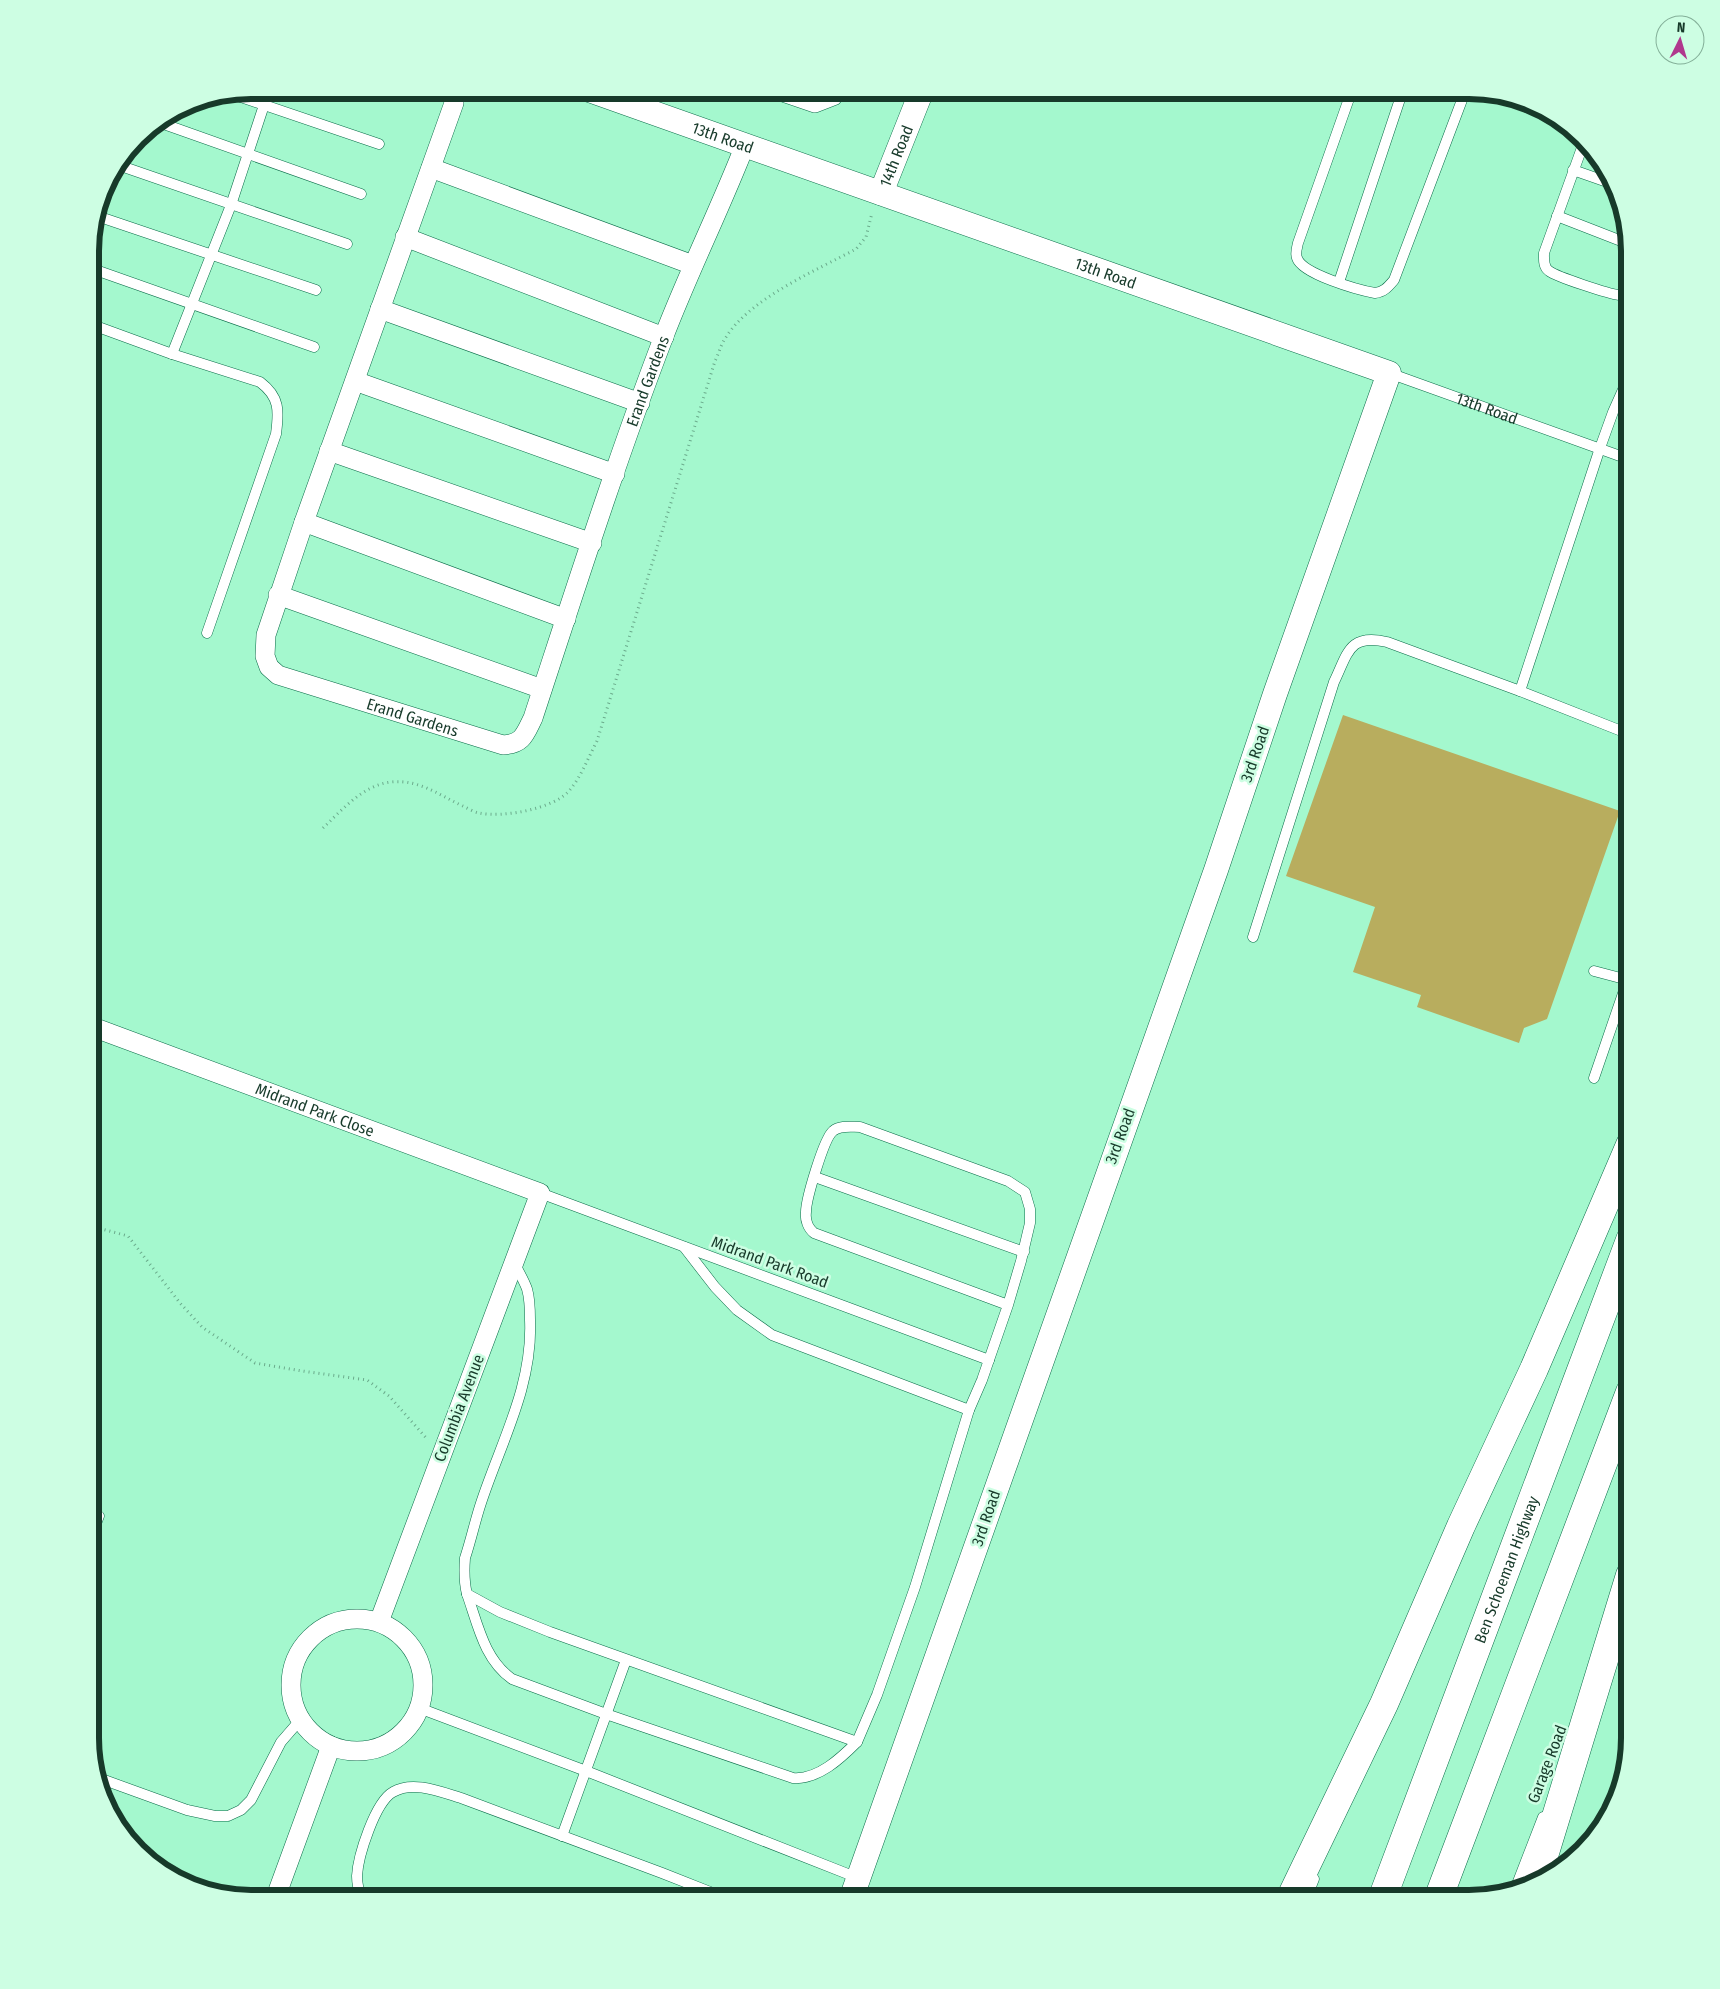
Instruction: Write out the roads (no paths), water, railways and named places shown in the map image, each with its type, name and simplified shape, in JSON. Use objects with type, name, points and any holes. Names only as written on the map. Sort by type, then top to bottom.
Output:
[{"type":"highway","points":[[1294,1890],[1384,1704],[1461,1526],[1534,1369],[1621,1166]]},
{"type":"highway","name":"Ben Schoeman Highway","points":[[1385,1890],[1621,1264]]},
{"type":"highway","points":[[1441,1890],[1621,1416]]},
{"type":"highway","points":[[1539,1874],[1621,1605]]},
{"type":"street","name":"13th Road","points":[[615,99],[1389,373]]},
{"type":"street","points":[[803,99],[815,103],[825,99]]},
{"type":"street","name":"14th Road","points":[[878,192],[918,99]]},
{"type":"street","name":"Erand Gardens","points":[[454,103],[278,595],[264,647],[265,656],[270,667],[278,675],[503,746],[513,745],[526,732],[664,337],[745,145]]},
{"type":"street","points":[[431,168],[693,265]]},
{"type":"street","points":[[405,237],[664,337]]},
{"type":"street","points":[[380,309],[640,403]]},
{"type":"street","name":"3rd Road","points":[[854,1889],[1389,373]]},
{"type":"street","points":[[355,381],[615,474]]},
{"type":"street","points":[[329,451],[592,543]]},
{"type":"street","points":[[304,522],[566,620]]},
{"type":"street","points":[[278,595],[542,689]]},
{"type":"street","name":"Midrand Park Close","points":[[99,1029],[540,1193]]},
{"type":"street","name":"Columbia Avenue","points":[[378,1622],[540,1193]]},
{"type":"street","points":[[358,1619],[378,1622],[397,1632],[412,1647],[421,1666],[424,1688],[419,1708],[408,1727],[392,1741],[373,1749],[351,1750],[331,1746],[314,1735],[300,1719],[292,1701],[290,1680],[295,1661],[305,1644],[320,1630],[338,1621],[358,1619]]},
{"type":"street","points":[[278,1890],[331,1746]]},
{"type":"lane","points":[[247,99],[379,144]]},
{"type":"lane","points":[[172,354],[232,204],[266,99]]},
{"type":"lane","points":[[1349,99],[1296,253],[1297,260],[1312,273],[1374,293],[1387,289],[1394,280],[1462,99]]},
{"type":"lane","points":[[1339,282],[1400,99]]},
{"type":"lane","points":[[165,125],[361,194]]},
{"type":"lane","points":[[1582,148],[1544,253],[1544,260],[1548,270],[1613,294],[1621,294]]},
{"type":"lane","points":[[124,167],[347,244]]},
{"type":"lane","points":[[1573,170],[1604,180]]},
{"type":"lane","points":[[1557,216],[1621,241]]},
{"type":"lane","points":[[103,218],[316,290]]},
{"type":"lane","points":[[99,271],[314,347]]},
{"type":"lane","points":[[99,327],[172,354],[260,382],[271,390],[277,402],[276,434],[207,633]]},
{"type":"lane","name":"13th Road","points":[[1389,373],[1620,456]]},
{"type":"lane","points":[[1520,691],[1600,448],[1621,394]]},
{"type":"lane","points":[[1253,937],[1334,682],[1350,648],[1356,642],[1365,639],[1387,642],[1621,731]]},
{"type":"lane","points":[[1594,971],[1621,975]]},
{"type":"lane","points":[[1594,1078],[1621,999]]},
{"type":"lane","points":[[514,1262],[527,1289],[530,1304],[531,1334],[528,1367],[522,1392],[507,1436],[481,1502],[465,1558],[464,1577],[467,1594],[491,1659],[501,1671],[512,1679],[606,1714],[794,1778],[807,1778],[818,1772],[839,1759],[857,1742],[877,1695],[915,1587],[969,1410],[1008,1305],[1024,1252],[1030,1223],[1030,1209],[1025,1192],[1008,1181],[860,1127],[843,1127],[833,1130],[825,1141],[806,1212],[807,1225],[814,1233],[1008,1305]]},
{"type":"lane","points":[[815,1177],[1024,1252]]},
{"type":"lane","name":"Midrand Park Road","points":[[540,1193],[989,1360]]},
{"type":"lane","points":[[684,1246],[714,1286],[737,1310],[772,1335],[969,1410]]},
{"type":"lane","points":[[467,1594],[500,1612],[626,1660],[857,1742]]},
{"type":"lane","name":"Garage Road","points":[[1552,1794],[1608,1648]]},
{"type":"lane","points":[[562,1836],[626,1660]]},
{"type":"lane","points":[[1349,1802],[1384,1704]]},
{"type":"lane","points":[[419,1708],[586,1771],[854,1889]]},
{"type":"lane","points":[[105,1779],[188,1810],[216,1816],[228,1816],[241,1810],[251,1800],[281,1742],[300,1719]]},
{"type":"lane","points":[[360,1890],[357,1878],[364,1844],[379,1808],[393,1792],[406,1787],[427,1788],[461,1798],[704,1890]]},
{"type":"lane","name":"Garage Road","points":[[1518,1882],[1545,1811]]},
{"type":"lane","points":[[1310,1890],[1318,1872]]}]
